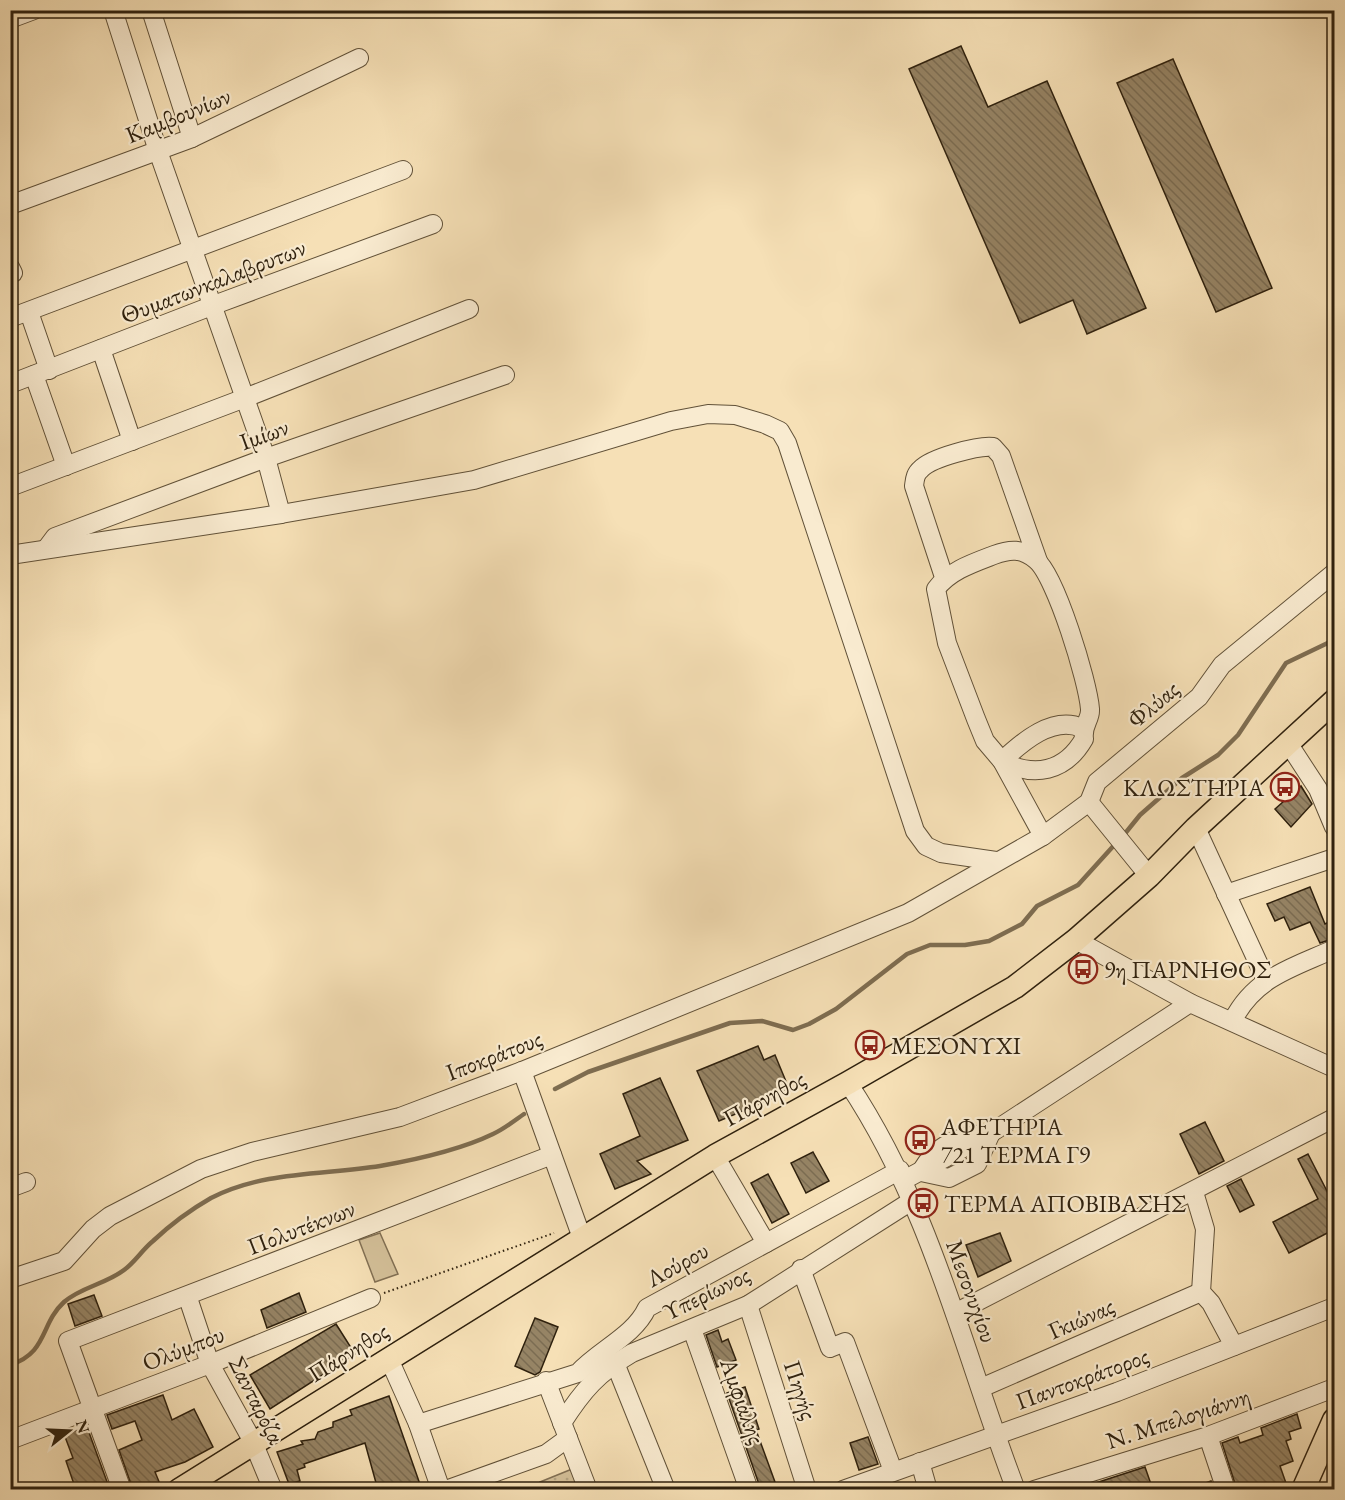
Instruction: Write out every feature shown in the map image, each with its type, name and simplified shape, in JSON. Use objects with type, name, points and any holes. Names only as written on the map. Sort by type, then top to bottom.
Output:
[{"type":"main road","name":"Πάρνηθος","points":[[179,1490],[389,1359],[579,1232],[849,1083],[1015,987],[1076,940],[1143,869],[1196,828],[1335,701]]},
{"type":"main road","points":[[1303,1490],[1335,1420]]},
{"type":"street","points":[[10,19],[34,10]]},
{"type":"street","points":[[113,10],[158,151],[195,250],[266,458],[281,514]]},
{"type":"street","points":[[151,10],[192,138]]},
{"type":"street","name":"Καμβουνίων","points":[[10,204],[192,138],[359,58]]},
{"type":"street","points":[[10,318],[403,170]]},
{"type":"street","name":"Θυματωνκαλαβρυτων","points":[[10,384],[433,224]]},
{"type":"street","points":[[10,487],[245,398],[469,309]]},
{"type":"street","points":[[29,312],[66,466]]},
{"type":"street","points":[[101,349],[132,441]]},
{"type":"street","name":"Ιμίων","points":[[45,549],[55,537],[266,458],[505,375]]},
{"type":"street","points":[[11,555],[281,514],[474,480],[671,421],[708,414],[735,415],[780,431],[787,443],[912,825],[926,846],[941,852],[996,861]]},
{"type":"street","points":[[945,577],[914,486],[915,475],[923,466],[981,446],[993,447],[1001,456],[1038,561],[1049,577],[1063,612],[1089,695],[1091,713],[1082,728],[1084,739],[1078,750],[1068,760],[1049,769],[1034,771],[1019,770],[1002,761]]},
{"type":"street","points":[[1038,561],[1022,551],[1008,550],[945,577],[936,589],[947,643],[959,679],[986,741],[1002,761],[1043,836]]},
{"type":"street","name":"Φλύας","points":[[996,861],[1043,836],[1089,802],[1097,782],[1199,697],[1222,665],[1335,573]]},
{"type":"street","points":[[1002,761],[1033,735],[1047,729],[1068,723],[1082,728]]},
{"type":"street","points":[[1288,743],[1326,786],[1335,827]]},
{"type":"street","points":[[1089,802],[1143,869]]},
{"type":"street","points":[[1196,828],[1266,980]]},
{"type":"street","points":[[1226,894],[1335,858]]},
{"type":"street","name":"Ιποκράτους","points":[[10,1279],[64,1261],[93,1229],[110,1216],[201,1169],[262,1150],[400,1117],[522,1071],[908,914],[996,861]]},
{"type":"street","points":[[1076,940],[1190,1003],[1332,1064]]},
{"type":"street","points":[[1233,1020],[1249,994],[1266,980],[1335,950]]},
{"type":"street","name":"Λούρου","points":[[418,1424],[546,1381],[578,1374],[593,1357],[640,1323],[647,1308],[766,1243],[902,1175],[929,1173],[987,1141],[1190,1003]]},
{"type":"street","points":[[522,1071],[579,1232]]},
{"type":"street","name":"Μεσονυχίου","points":[[849,1083],[874,1122],[914,1200],[1016,1490]]},
{"type":"street","points":[[955,1313],[1335,1118]]},
{"type":"street","name":"Πολυτέκνων","points":[[93,1409],[68,1341],[188,1298],[552,1155]]},
{"type":"street","points":[[715,1156],[766,1243]]},
{"type":"street","points":[[1194,1192],[1205,1229],[1201,1292],[1217,1314],[1234,1346]]},
{"type":"street","name":"Υπερίωνος","points":[[565,1430],[582,1391],[615,1363],[632,1353],[748,1305],[801,1269],[914,1200]]},
{"type":"street","points":[[801,1269],[830,1348],[845,1342],[893,1471]]},
{"type":"street","name":"Γκιώνας","points":[[981,1388],[1201,1292]]},
{"type":"street","name":"Σανταρόζα","points":[[188,1298],[210,1364],[253,1442],[273,1490]]},
{"type":"street","name":"Ολύμπου","points":[[10,1440],[210,1364],[371,1298]]},
{"type":"street","name":"Πηγής","points":[[748,1305],[807,1490]]},
{"type":"street","name":"Παντοκράτορος","points":[[843,1490],[1117,1392],[1335,1307]]},
{"type":"street","name":"Αμφιάλης","points":[[692,1329],[749,1490]]},
{"type":"street","points":[[389,1359],[418,1424],[441,1490]]},
{"type":"street","points":[[615,1363],[666,1490]]},
{"type":"street","points":[[546,1381],[588,1490]]},
{"type":"street","name":"Ν. Μπελογιάννη","points":[[1034,1490],[1208,1436],[1335,1388]]},
{"type":"street","points":[[93,1409],[122,1490]]},
{"type":"street","points":[[446,1490],[546,1454],[565,1430]]},
{"type":"street","points":[[1208,1436],[1226,1490]]},
{"type":"street","points":[[920,1462],[928,1490]]},
{"type":"path","points":[[371,1298],[579,1232]]},
{"type":"shaded area","points":[[380,1233],[398,1274],[375,1282],[359,1240]]},
{"type":"shaded area","points":[[572,1469],[580,1489],[543,1489],[540,1482]]},
{"type":"building","points":[[961,46],[988,107],[1047,81],[1146,308],[1087,334],[1073,300],[1020,323],[909,69]]},
{"type":"building","points":[[1173,59],[1272,288],[1216,312],[1117,83]]},
{"type":"building","points":[[1301,786],[1312,804],[1291,827],[1275,809]]},
{"type":"building","points":[[1310,887],[1325,924],[1335,919],[1335,938],[1320,943],[1310,922],[1290,930],[1284,917],[1275,921],[1267,904]]},
{"type":"building","points":[[758,1046],[764,1060],[775,1055],[790,1091],[719,1121],[697,1071]]},
{"type":"building","points":[[660,1078],[688,1140],[637,1161],[651,1174],[615,1189],[600,1154],[640,1136],[623,1094]]},
{"type":"building","points":[[1205,1122],[1224,1161],[1199,1174],[1180,1134]]},
{"type":"building","points":[[813,1152],[829,1181],[806,1193],[791,1163]]},
{"type":"building","points":[[1308,1154],[1328,1193],[1335,1190],[1335,1229],[1289,1253],[1273,1222],[1318,1199],[1298,1159]]},
{"type":"building","points":[[768,1174],[789,1214],[772,1223],[751,1183]]},
{"type":"building","points":[[1241,1179],[1254,1205],[1240,1212],[1227,1186]]},
{"type":"building","points":[[1000,1233],[1011,1261],[978,1277],[966,1245]]},
{"type":"building","points":[[299,1293],[306,1312],[267,1328],[261,1310]]},
{"type":"building","points":[[94,1295],[102,1316],[75,1326],[68,1304]]},
{"type":"building","points":[[535,1318],[558,1327],[540,1372],[535,1375],[515,1366]]},
{"type":"building","points":[[336,1324],[355,1354],[270,1409],[250,1375]]},
{"type":"building","points":[[718,1330],[722,1342],[728,1339],[736,1360],[717,1367],[706,1335]]},
{"type":"building","points":[[745,1387],[759,1429],[756,1430],[775,1482],[760,1487],[727,1393]]},
{"type":"building","points":[[163,1395],[172,1420],[194,1409],[213,1447],[185,1462],[155,1472],[160,1484],[146,1490],[133,1490],[119,1450],[142,1440],[135,1421],[112,1429],[107,1415]]},
{"type":"building","points":[[389,1396],[422,1490],[378,1490],[365,1443],[304,1464],[305,1467],[297,1470],[300,1481],[289,1484],[277,1452],[303,1444],[301,1441],[315,1439],[318,1432],[333,1427],[333,1422],[352,1415],[350,1410]]},
{"type":"building","points":[[1297,1414],[1301,1428],[1289,1432],[1291,1439],[1286,1441],[1293,1461],[1280,1466],[1287,1486],[1276,1490],[1237,1490],[1222,1443],[1238,1437],[1240,1443],[1263,1435],[1261,1428]]},
{"type":"building","points":[[87,1427],[110,1490],[76,1490],[66,1461],[73,1458],[64,1434]]},
{"type":"building","points":[[868,1437],[878,1464],[859,1470],[850,1443]]},
{"type":"building","points":[[1145,1467],[1153,1490],[1074,1490]]},
{"type":"building","points":[[1211,1481],[1214,1490],[1192,1490],[1192,1488]]},
{"type":"waterway","points":[[1123,836],[1140,815],[1182,778],[1218,755],[1238,735],[1286,663],[1334,640]]},
{"type":"waterway","points":[[555,1089],[588,1072],[730,1023],[762,1021],[793,1030],[809,1024],[836,1009],[907,954],[930,945],[965,945],[989,941],[1022,924],[1037,906],[1078,885],[1117,842]]},
{"type":"waterway","points":[[10,1365],[31,1353],[56,1311],[64,1302],[117,1275],[166,1229],[211,1198],[231,1189],[272,1178],[380,1166],[438,1153],[493,1134],[524,1114]]},
{"type":"place","name":"ΚΛΩΣΤΗΡΙΑ","points":[[1285,787]]},
{"type":"place","name":"9η ΠΑΡΝΗΘΟΣ","points":[[1083,969]]},
{"type":"place","name":"ΜΕΣΟΝΥΧΙ","points":[[870,1045]]},
{"type":"place","name":"ΑΦΕΤΗΡΙΑ 721 ΤΕΡΜΑ Γ9","points":[[920,1140]]},
{"type":"place","name":"ΤΕΡΜΑ ΑΠΟΒΙΒΑΣΗΣ","points":[[923,1203]]}]
